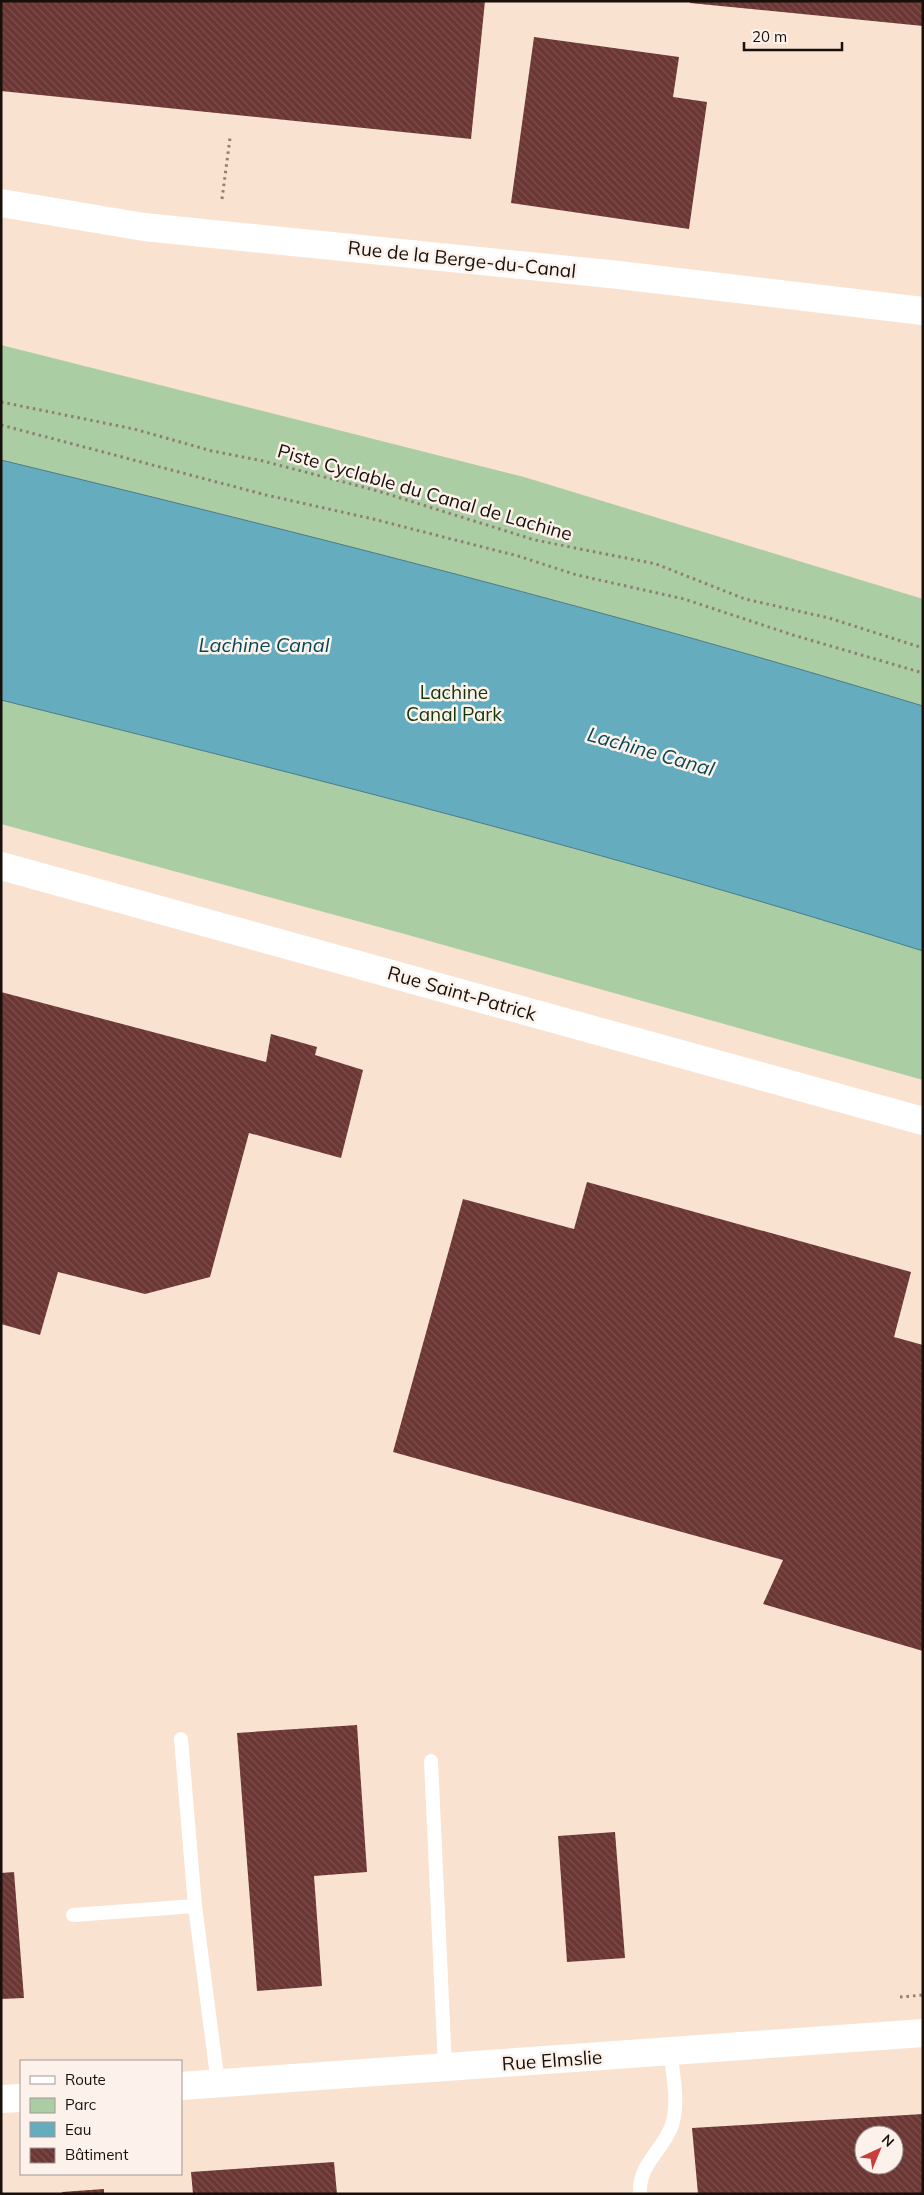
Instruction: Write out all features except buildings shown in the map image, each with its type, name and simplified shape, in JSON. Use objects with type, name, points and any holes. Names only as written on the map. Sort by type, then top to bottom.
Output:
[{"type":"street","name":"Rue de la Berge-du-Canal","points":[[1,203],[144,227],[619,275],[923,311]]},
{"type":"street","name":"Rue Saint-Patrick","points":[[1,866],[923,1122]]},
{"type":"street","name":"Rue Elmslie","points":[[182,2086],[923,2033]]},
{"type":"street","points":[[1,2099],[20,2098]]},
{"type":"lane","points":[[181,1739],[195,1906],[218,2084]]},
{"type":"lane","points":[[431,1760],[445,2067]]},
{"type":"lane","points":[[73,1915],[195,1906]]},
{"type":"lane","points":[[640,2194],[641,2176],[671,2126],[674,2112],[670,2051]]},
{"type":"path","points":[[222,199],[230,138]]},
{"type":"path","name":"Piste Cyclable du Canal de Lachine","points":[[1,402],[134,428],[212,451],[263,460],[378,491],[535,540],[656,564],[745,599],[829,618],[923,648]]},
{"type":"path","points":[[1,424],[266,495],[373,519],[518,556],[577,575],[684,599],[792,635],[923,674]]},
{"type":"path","points":[[900,1997],[923,1995]]},
{"type":"green space","name":"Lachine Canal Park","points":[[1,345],[524,477],[923,599],[923,1080],[401,933],[1,824]]},
{"type":"water","name":"Lachine Canal","points":[[1,460],[464,576],[694,639],[923,706],[923,951],[694,882],[464,818],[1,700]]}]
